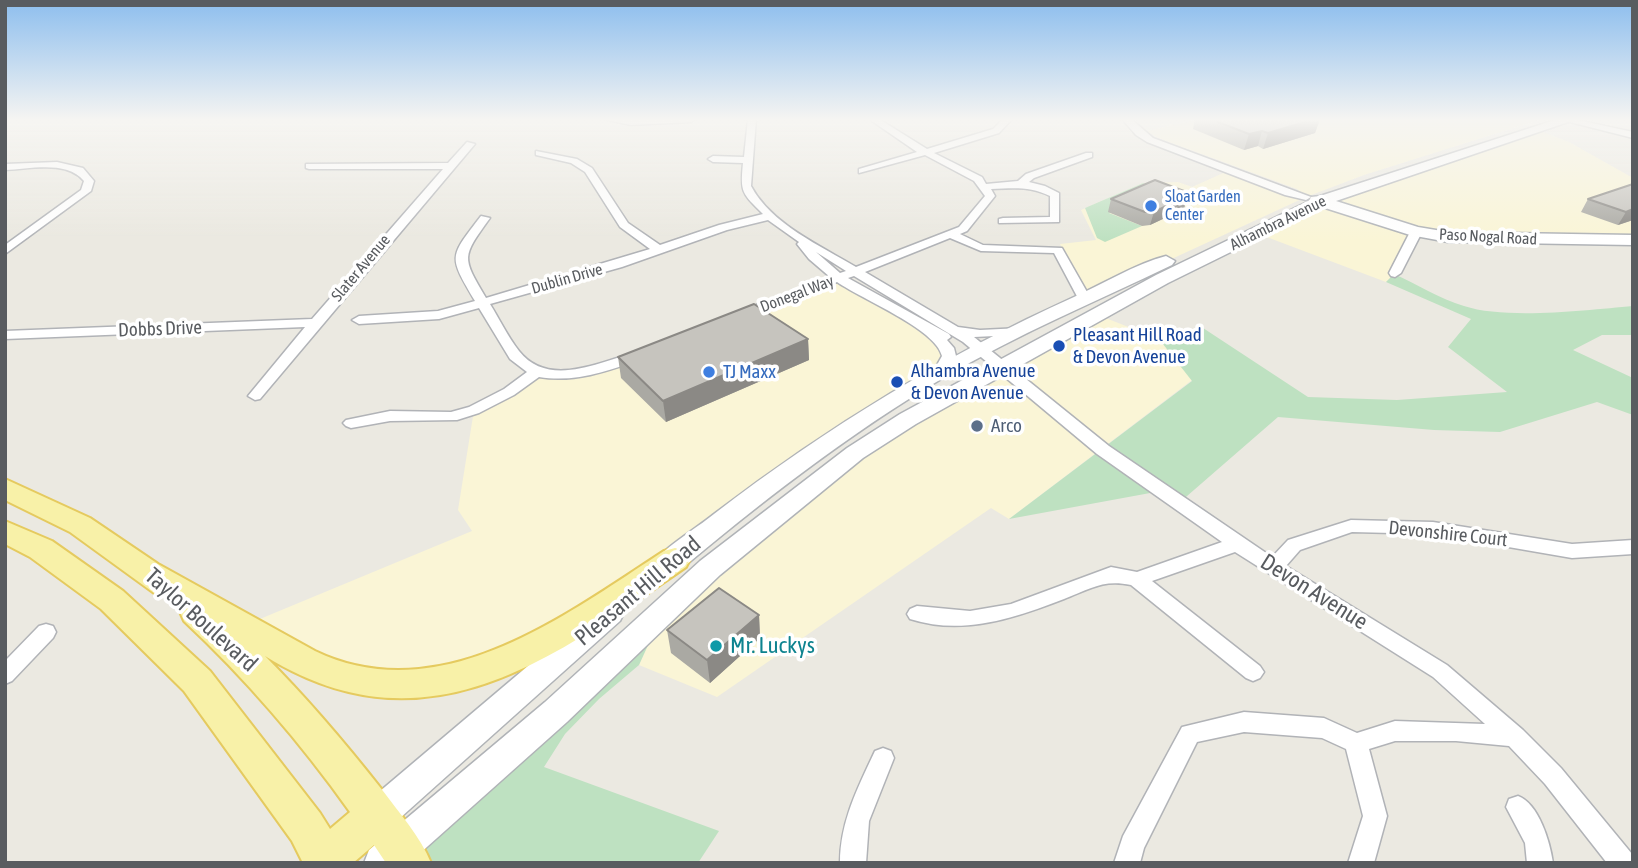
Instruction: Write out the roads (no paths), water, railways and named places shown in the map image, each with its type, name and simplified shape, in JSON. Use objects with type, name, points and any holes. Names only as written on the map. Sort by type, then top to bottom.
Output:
[{"type":"main road","name":"Alhambra Avenue","points":[[978,350],[1085,299],[1364,175],[1413,160]]},
{"type":"main road","name":"Alhambra Avenue","points":[[1002,367],[1314,199],[1443,160]]},
{"type":"main road","name":"Paso Nogal Road","points":[[1314,199],[1416,232],[1483,240],[1633,240]]},
{"type":"main road","name":"Pleasant Hill Road","points":[[393,846],[675,559],[818,450],[978,350]]},
{"type":"main road","name":"Pleasant Hill Road","points":[[323,862],[393,846],[556,712],[710,568],[778,511],[855,453],[908,418],[1002,367]]},
{"type":"main road","name":"Taylor Boulevard","points":[[5,488],[80,525],[153,575],[241,652],[393,846]]},
{"type":"main road","points":[[5,531],[41,549],[112,600],[197,681],[306,827],[323,862]]},
{"type":"main road","points":[[153,575],[295,658],[341,677],[398,686],[433,684],[498,664],[545,644],[675,559]]},
{"type":"street","name":"Slater Avenue","points":[[255,396],[455,160]]},
{"type":"street","points":[[567,160],[589,170],[624,225],[659,250]]},
{"type":"street","points":[[730,160],[746,160]]},
{"type":"street","name":"Devon Avenue","points":[[746,160],[747,192],[770,216],[800,238],[857,271],[956,344],[978,350],[1103,450],[1237,544],[1440,671],[1515,737],[1553,776],[1623,863]]},
{"type":"street","points":[[863,171],[901,160]]},
{"type":"street","points":[[940,160],[978,179],[983,187],[1021,184],[1041,188],[1055,195],[1055,220],[1003,221]]},
{"type":"street","points":[[1021,184],[1030,176],[1076,160]]},
{"type":"street","points":[[1201,160],[1289,193],[1314,199]]},
{"type":"street","points":[[1217,160],[1297,189],[1314,199]]},
{"type":"street","points":[[5,167],[57,166],[80,170],[89,181],[86,191],[5,251]]},
{"type":"street","points":[[309,166],[449,166]]},
{"type":"street","name":"Donegal Way","points":[[735,318],[963,229],[990,197],[983,187]]},
{"type":"street","name":"Dublin Drive","points":[[359,320],[439,315],[659,250],[723,227],[770,216]]},
{"type":"street","points":[[485,218],[463,247],[461,266],[515,356],[536,372],[576,374],[605,368],[644,353]]},
{"type":"street","points":[[1395,273],[1416,232]]},
{"type":"street","points":[[951,234],[981,248],[1058,250],[1085,299]]},
{"type":"street","name":"Devon Avenue","points":[[800,238],[810,256],[839,278],[936,327],[981,334],[1016,331]]},
{"type":"street","name":"Dobbs Drive","points":[[5,335],[316,323]]},
{"type":"street","name":"Devon Avenue","points":[[936,327],[949,356],[940,372]]},
{"type":"street","points":[[351,423],[390,416],[452,417],[474,410],[509,392],[536,372]]},
{"type":"street","name":"Devonshire Court","points":[[1275,566],[1294,545],[1351,526],[1433,528],[1572,551],[1633,547]]},
{"type":"street","points":[[1137,579],[1237,544]]},
{"type":"street","points":[[917,614],[970,619],[1013,611],[1111,574],[1137,579],[1253,672]]},
{"type":"street","points":[[5,675],[46,632]]},
{"type":"street","points":[[1126,863],[1132,845],[1190,734],[1244,722],[1324,729],[1356,743],[1395,731],[1456,731],[1515,737]]},
{"type":"street","points":[[1356,743],[1375,816],[1366,861]]},
{"type":"street","points":[[853,863],[852,841],[860,807],[883,758]]},
{"type":"street","points":[[1518,807],[1537,841],[1540,863]]},
{"type":"place","name":"Sloat Garden Center","points":[[1151,206]]},
{"type":"place","name":"Pleasant Hill Road & Devon Avenue","points":[[1059,346]]},
{"type":"place","name":"TJ Maxx","points":[[709,372]]},
{"type":"place","name":"Alhambra Avenue & Devon Avenue","points":[[897,382]]},
{"type":"place","name":"Arco","points":[[977,426]]},
{"type":"place","name":"Mr. Luckys","points":[[716,646]]}]
